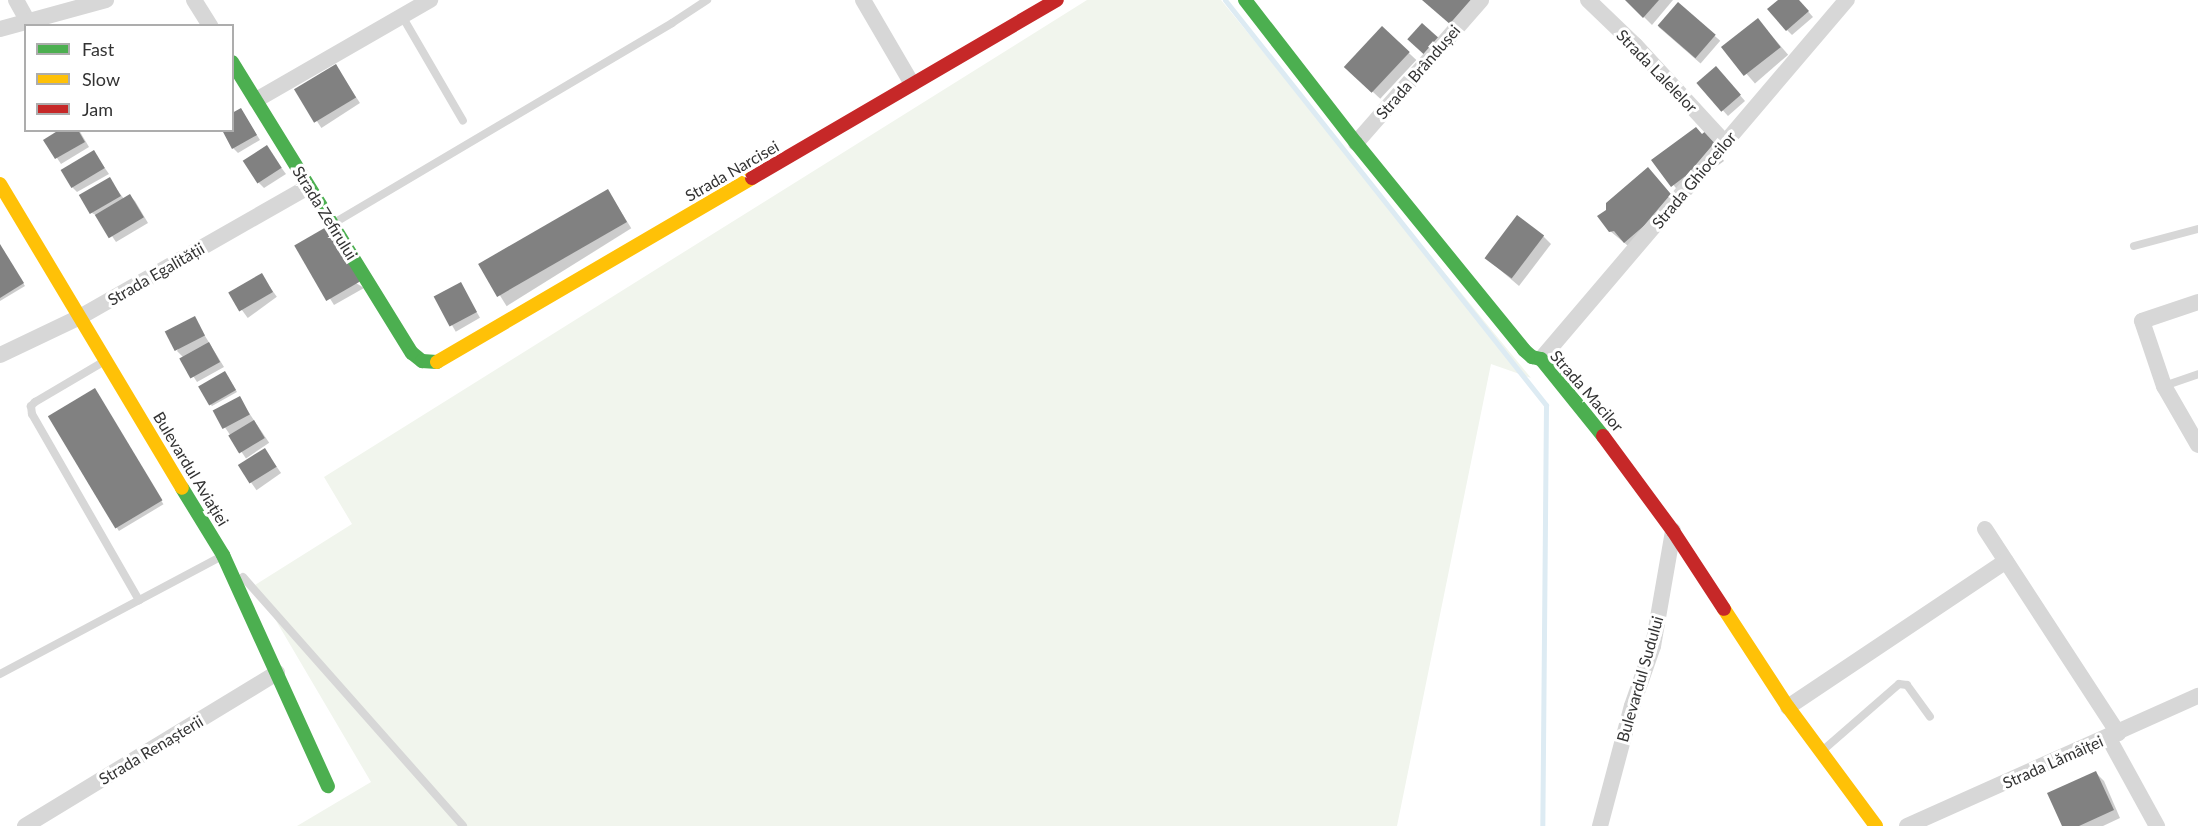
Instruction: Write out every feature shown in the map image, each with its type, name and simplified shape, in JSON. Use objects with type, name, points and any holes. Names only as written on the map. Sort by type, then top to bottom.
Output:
[{"type":"street","points":[[16,0],[27,20]]},
{"type":"street","points":[[0,29],[106,0]]},
{"type":"street","points":[[194,0],[209,24]]},
{"type":"street","points":[[256,100],[430,0]]},
{"type":"street","points":[[863,0],[912,84]]},
{"type":"street","name":"Strada Narcisei","points":[[422,361],[436,362],[451,356],[1057,0]]},
{"type":"street","name":"Strada Macilor","points":[[1245,0],[1356,143],[1524,350],[1532,357],[1541,359],[1590,417],[1673,531],[1788,707],[1876,826]]},
{"type":"street","name":"Strada Brândușei","points":[[1356,143],[1481,0]]},
{"type":"street","name":"Strada Lalelelor","points":[[1588,0],[1635,45],[1725,143]]},
{"type":"street","name":"Strada Ghioceilor","points":[[1541,359],[1847,0]]},
{"type":"street","name":"Strada Zefirului","points":[[234,65],[412,353],[422,361]]},
{"type":"street","name":"Bulevardul Aviației","points":[[0,184],[223,555],[328,786]]},
{"type":"street","name":"Strada Egalității","points":[[0,355],[80,317],[308,187]]},
{"type":"street","points":[[2196,438],[2164,386],[2142,321],[2198,302]]},
{"type":"street","points":[[1985,529],[2113,735],[2157,826]]},
{"type":"street","name":"Bulevardul Sudului","points":[[1600,826],[1632,706],[1653,646],[1673,531]]},
{"type":"street","points":[[1788,707],[2006,561]]},
{"type":"street","name":"Strada Renașterii","points":[[25,826],[277,673]]},
{"type":"street","name":"Strada Lămâiței","points":[[1906,826],[2198,696]]},
{"type":"lane","points":[[332,224],[653,35],[706,0]]},
{"type":"lane","points":[[402,16],[463,121]]},
{"type":"lane","points":[[2134,246],[2198,229]]},
{"type":"lane","points":[[106,360],[35,402],[31,406],[32,414],[139,600]]},
{"type":"lane","points":[[2164,386],[2198,374]]},
{"type":"lane","points":[[0,674],[223,555],[463,826]]},
{"type":"lane","points":[[1821,751],[1899,684],[1907,685],[1930,717]]},
{"type":"shaded area","points":[[1087,0],[1221,0],[1531,378],[1491,364],[1397,826],[297,826],[371,782],[255,585],[352,524],[324,477]]},
{"type":"building","points":[[1422,0],[1476,0],[1451,25]]},
{"type":"building","points":[[1625,0],[1659,0],[1643,18]]},
{"type":"building","points":[[1778,0],[1799,0],[1809,11],[1786,31],[1767,9]]},
{"type":"building","points":[[1678,2],[1716,35],[1695,58],[1658,25]]},
{"type":"building","points":[[1758,18],[1781,47],[1744,76],[1721,47]]},
{"type":"building","points":[[1422,23],[1440,39],[1425,55],[1407,39]]},
{"type":"building","points":[[1382,26],[1410,52],[1372,93],[1344,67]]},
{"type":"building","points":[[336,64],[356,97],[314,123],[294,89]]},
{"type":"building","points":[[1716,66],[1741,95],[1721,112],[1696,83]]},
{"type":"building","points":[[241,108],[257,135],[232,149],[223,132],[234,132],[234,112]]},
{"type":"building","points":[[1696,127],[1702,134],[1707,130],[1718,145],[1717,152],[1671,187],[1651,160]]},
{"type":"building","points":[[56,132],[79,132],[85,142],[55,159],[43,140]]},
{"type":"building","points":[[267,145],[282,168],[257,183],[243,161]]},
{"type":"building","points":[[94,150],[105,168],[71,188],[61,170]]},
{"type":"building","points":[[1648,167],[1675,199],[1624,243],[1614,231],[1609,232],[1597,216],[1606,210],[1606,203]]},
{"type":"building","points":[[110,177],[121,196],[90,214],[79,195]]},
{"type":"building","points":[[608,189],[627,222],[497,297],[478,264]]},
{"type":"building","points":[[130,194],[144,217],[109,238],[95,215]]},
{"type":"building","points":[[1517,215],[1544,235],[1512,279],[1485,258]]},
{"type":"building","points":[[328,226],[360,281],[326,301],[294,246]]},
{"type":"building","points":[[0,244],[24,283],[0,298]]},
{"type":"building","points":[[262,273],[273,292],[239,312],[228,292]]},
{"type":"building","points":[[461,282],[477,312],[450,327],[434,297]]},
{"type":"building","points":[[195,316],[205,336],[175,351],[165,331]]},
{"type":"building","points":[[209,342],[220,362],[190,379],[179,358]]},
{"type":"building","points":[[225,371],[236,390],[209,406],[198,387]]},
{"type":"building","points":[[95,388],[162,500],[115,529],[48,416]]},
{"type":"building","points":[[240,396],[250,415],[222,429],[213,411]]},
{"type":"building","points":[[254,420],[265,438],[239,453],[228,435]]},
{"type":"building","points":[[265,448],[277,467],[250,484],[238,465]]},
{"type":"building","points":[[2096,771],[2114,810],[2079,826],[2062,826],[2047,793]]},
{"type":"waterway","points":[[1225,0],[1546,405],[1542,826]]},
{"type":"traffic: fast","points":[[1245,0],[1356,143],[1524,350],[1532,357],[1541,359],[1603,436]]},
{"type":"traffic: fast","points":[[234,65],[412,353],[422,361],[437,362]]},
{"type":"traffic: fast","points":[[182,488],[223,555],[328,786]]},
{"type":"traffic: slow","points":[[437,362],[752,178]]},
{"type":"traffic: slow","points":[[0,184],[182,488]]},
{"type":"traffic: slow","points":[[1724,609],[1788,707],[1876,826]]},
{"type":"traffic: jam","points":[[752,178],[1057,0]]},
{"type":"traffic: jam","points":[[1603,436],[1673,531],[1724,609]]}]
